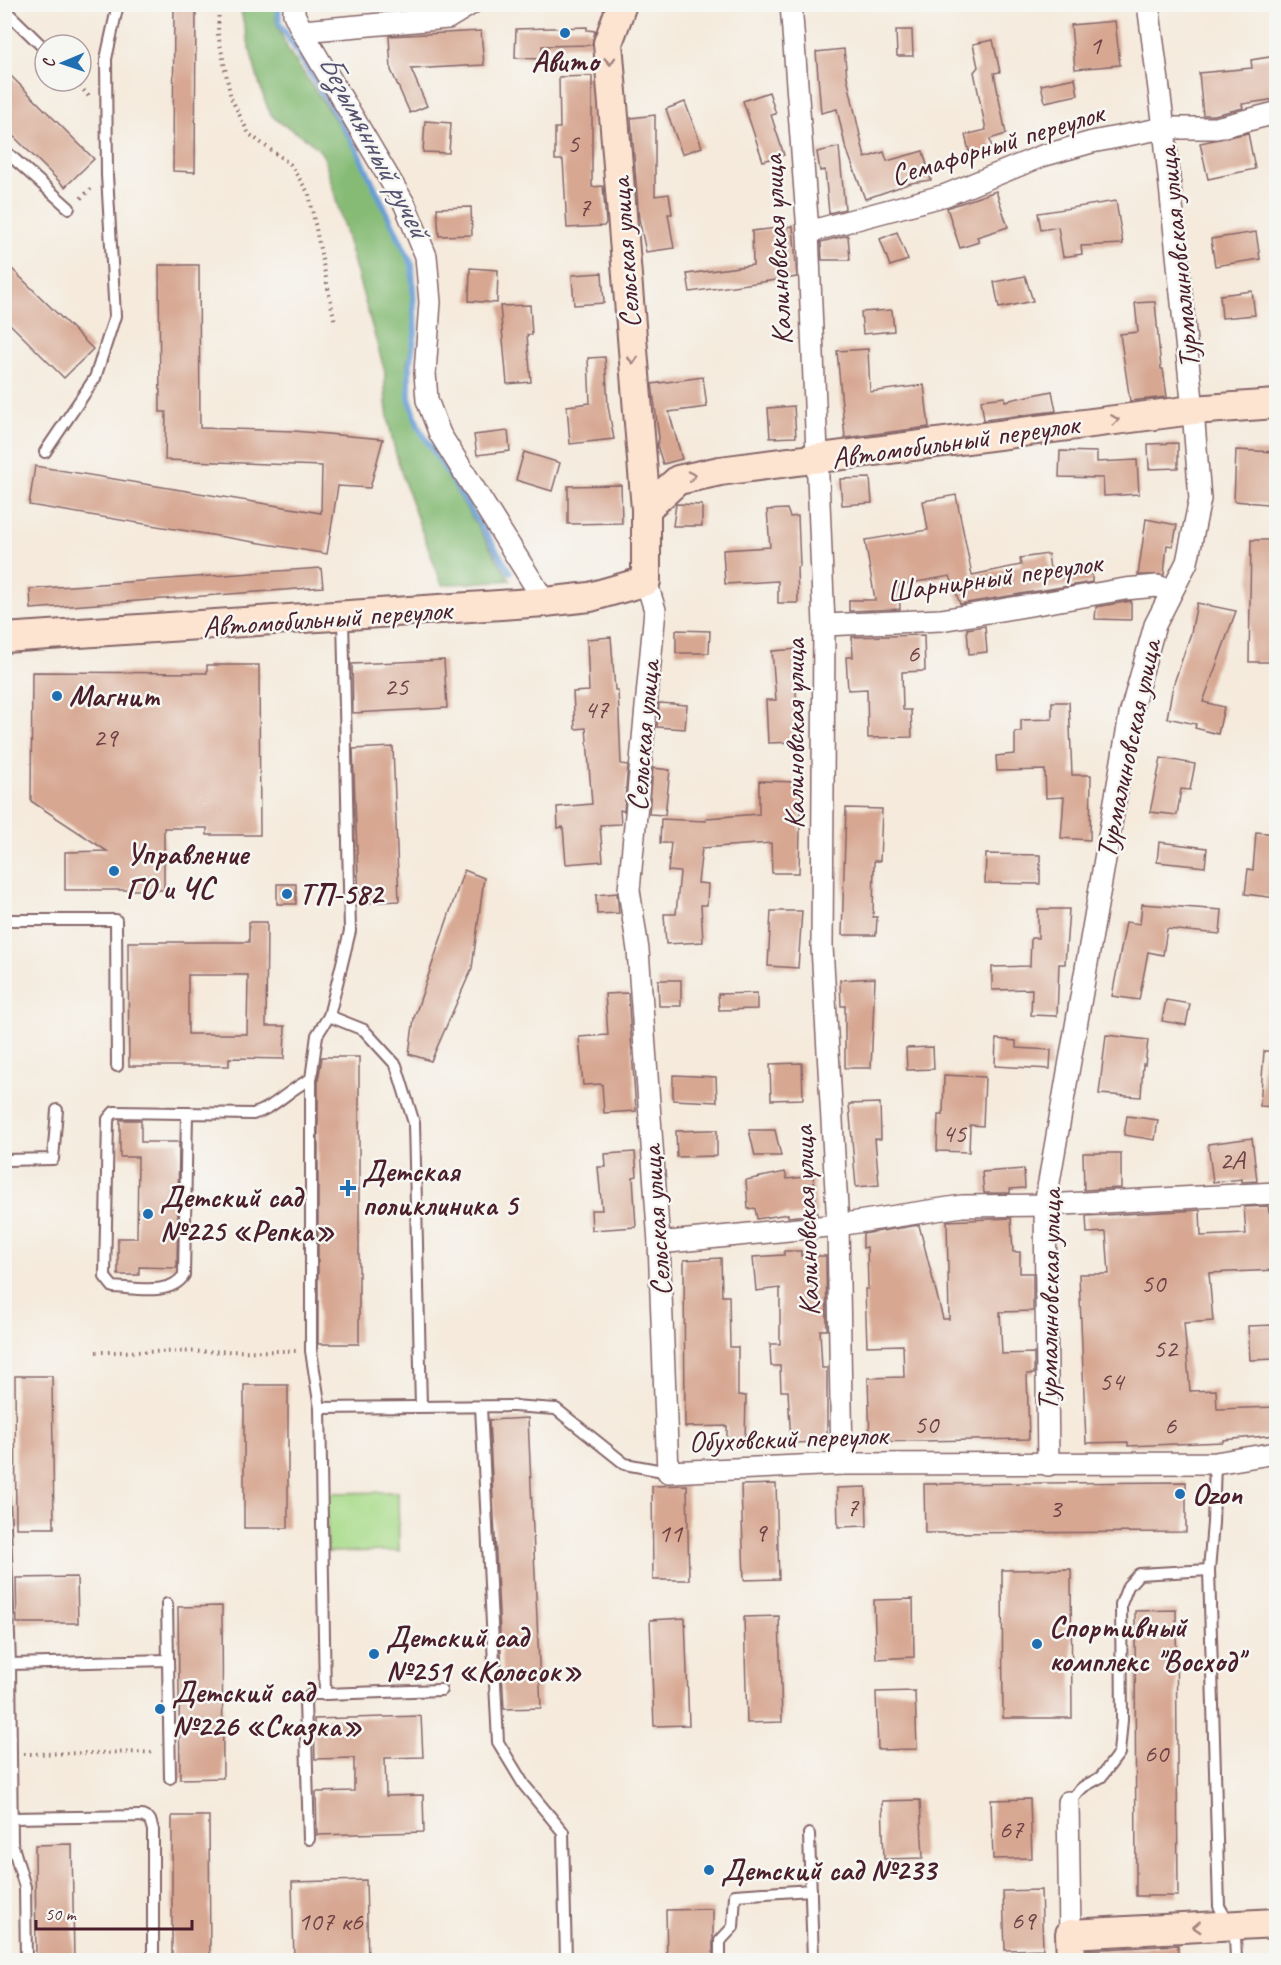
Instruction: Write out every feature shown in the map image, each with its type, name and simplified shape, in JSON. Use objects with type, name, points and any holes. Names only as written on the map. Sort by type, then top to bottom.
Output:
[{"type":"street","points":[[294,4],[294,14],[302,31],[405,205],[426,256],[430,302],[425,374],[427,400],[440,434],[545,602]]},
{"type":"street","points":[[302,31],[448,18],[471,4]]},
{"type":"street","name":"Сельская улица","points":[[622,4],[608,43],[646,509],[646,581],[655,610],[629,890],[638,950],[659,1244],[668,1472]]},
{"type":"street","name":"Калиновская улица","points":[[791,4],[808,232],[824,625],[822,947],[838,1225],[842,1464]]},
{"type":"street","name":"Турмалиновская улица","points":[[1048,1465],[1045,1205],[1130,715],[1155,625],[1186,562],[1200,499],[1164,128],[1148,4]]},
{"type":"street","name":"Семафорный переулок","points":[[808,232],[946,195],[1042,156],[1092,142],[1164,128],[1216,128],[1276,113]]},
{"type":"street","name":"Автомобильный переулок","points":[[646,509],[678,480],[720,471],[1193,410],[1276,404]]},
{"type":"street","name":"Автомобильный переулок","points":[[4,638],[343,618],[545,602],[590,597],[646,581]]},
{"type":"street","name":"Шарнирный переулок","points":[[824,625],[941,620],[1125,589],[1157,586],[1171,591]]},
{"type":"street","points":[[659,1244],[838,1225],[962,1206],[1045,1205],[1276,1193]]},
{"type":"street","name":"Обуховский переулок","points":[[668,1472],[842,1464],[1215,1463],[1276,1453]]},
{"type":"street","points":[[1068,1802],[1070,1947],[1229,1926],[1276,1923]]},
{"type":"lane","points":[[45,452],[95,378],[115,316],[107,175],[106,59],[118,4]]},
{"type":"lane","points":[[4,9],[33,37]]},
{"type":"lane","points":[[4,150],[69,208]]},
{"type":"lane","points":[[325,1694],[320,1408],[311,1351],[311,1080],[317,1035],[329,1016],[350,931],[343,618]]},
{"type":"lane","points":[[4,920],[116,920],[117,1066]]},
{"type":"lane","points":[[329,1016],[364,1030],[396,1065],[414,1123],[421,1406]]},
{"type":"lane","points":[[187,1113],[184,1275],[175,1285],[158,1288],[113,1287],[105,1277],[108,1119],[114,1112],[187,1113],[253,1114],[264,1111],[297,1085],[311,1080]]},
{"type":"lane","points":[[4,1160],[53,1159],[57,1110]]},
{"type":"lane","name":"Обуховский переулок","points":[[320,1408],[421,1406],[556,1409],[625,1464],[668,1472]]},
{"type":"lane","points":[[481,1407],[498,1742],[524,1785],[563,1832],[566,1960]]},
{"type":"lane","points":[[1215,1463],[1214,1523],[1209,1570],[1219,1906],[1235,1935],[1236,1960]]},
{"type":"lane","points":[[4,1498],[10,1664],[8,1740],[11,1754],[13,1849],[23,1874],[25,1887],[26,1960]]},
{"type":"lane","points":[[1068,1802],[1083,1787],[1101,1778],[1119,1753],[1122,1720],[1121,1604],[1128,1586],[1138,1574],[1209,1570]]},
{"type":"lane","points":[[167,1604],[170,1778]]},
{"type":"lane","points":[[10,1664],[168,1660]]},
{"type":"lane","points":[[309,1839],[305,1700],[312,1694],[441,1690]]},
{"type":"lane","points":[[12,1818],[142,1816],[150,1820],[153,1830],[153,1960]]},
{"type":"lane","points":[[809,1834],[813,1960]]},
{"type":"lane","points":[[720,1960],[720,1941],[733,1927],[735,1895],[811,1890]]},
{"type":"path","points":[[219,4],[218,34],[231,98],[249,134],[290,164],[309,194],[335,323]]},
{"type":"path","points":[[69,208],[107,175]]},
{"type":"path","points":[[96,1352],[311,1351]]},
{"type":"path","points":[[11,1754],[169,1752]]},
{"type":"green space","points":[[240,5],[277,5],[276,21],[288,50],[354,148],[413,268],[416,326],[407,362],[407,392],[419,430],[510,580],[442,585],[396,453],[389,426],[385,372],[324,157],[308,140],[273,117],[269,110],[254,64]]},
{"type":"green space","points":[[398,1492],[399,1551],[327,1552],[326,1493]]},
{"type":"building","points":[[174,4],[196,4],[195,172],[173,171]]},
{"type":"building","points":[[1115,21],[1120,65],[1075,69],[1071,25]]},
{"type":"building","points":[[587,27],[587,30],[595,31],[592,45],[542,46],[542,59],[515,58],[516,29]]},
{"type":"building","points":[[896,30],[912,30],[913,56],[897,56]]},
{"type":"building","points":[[481,31],[484,65],[411,69],[427,106],[410,113],[391,70],[389,36]]},
{"type":"building","points":[[993,40],[1000,72],[994,73],[1006,134],[990,139],[993,154],[971,159],[965,135],[986,130],[974,72],[978,67],[973,44]]},
{"type":"building","points":[[844,49],[847,77],[865,158],[884,152],[887,161],[923,151],[931,180],[911,183],[865,199],[845,145],[837,109],[821,113],[816,52]]},
{"type":"building","points":[[1276,56],[1276,99],[1242,104],[1243,108],[1214,115],[1203,115],[1199,73],[1252,68],[1251,60]]},
{"type":"building","points":[[4,69],[94,159],[65,187],[4,127]]},
{"type":"building","points":[[592,76],[592,187],[603,186],[606,223],[604,226],[567,228],[563,160],[555,160],[555,128],[560,128],[559,77]]},
{"type":"building","points":[[1075,78],[1078,95],[1045,102],[1041,85]]},
{"type":"building","points":[[769,92],[776,114],[771,115],[784,155],[763,161],[743,101]]},
{"type":"building","points":[[685,102],[702,147],[682,154],[666,109]]},
{"type":"building","points":[[655,115],[655,196],[669,194],[672,214],[668,214],[674,248],[646,252],[639,219],[631,118]]},
{"type":"building","points":[[425,121],[451,123],[449,153],[423,152]]},
{"type":"building","points":[[1248,133],[1255,169],[1208,179],[1200,143]]},
{"type":"building","points":[[839,147],[845,209],[829,213],[825,170],[820,171],[817,152]]},
{"type":"building","points":[[996,191],[1008,227],[977,237],[979,242],[960,248],[947,208]]},
{"type":"building","points":[[1116,201],[1123,244],[1081,246],[1082,254],[1063,257],[1058,227],[1041,230],[1038,213]]},
{"type":"building","points":[[471,207],[472,235],[439,236],[437,208]]},
{"type":"building","points":[[793,226],[797,277],[690,292],[687,274],[753,265],[752,231]]},
{"type":"building","points":[[897,232],[908,260],[890,266],[880,239]]},
{"type":"building","points":[[1256,232],[1260,259],[1215,266],[1211,239]]},
{"type":"building","points":[[848,235],[850,260],[822,260],[821,242]]},
{"type":"building","points":[[4,261],[93,349],[64,378],[4,318]]},
{"type":"building","points":[[159,265],[199,265],[200,428],[294,431],[383,439],[370,488],[338,486],[327,554],[29,505],[35,466],[321,513],[322,466],[165,460],[166,412],[160,412]]},
{"type":"building","points":[[470,268],[498,270],[497,303],[469,301]]},
{"type":"building","points":[[602,273],[604,303],[574,305],[572,275]]},
{"type":"building","points":[[1025,276],[1033,301],[999,308],[994,282]]},
{"type":"building","points":[[1252,291],[1255,315],[1222,318],[1220,295]]},
{"type":"building","points":[[1155,302],[1161,369],[1163,369],[1167,397],[1130,401],[1120,334],[1138,332],[1135,303]]},
{"type":"building","points":[[530,305],[532,335],[527,335],[531,382],[507,384],[500,306]]},
{"type":"building","points":[[892,310],[894,331],[863,334],[861,312]]},
{"type":"building","points":[[868,349],[870,392],[924,385],[929,427],[845,438],[837,351]]},
{"type":"building","points":[[605,357],[608,406],[614,439],[570,444],[567,406],[590,403],[588,358]]},
{"type":"building","points":[[703,377],[707,407],[669,412],[682,459],[663,464],[657,445],[659,438],[652,384]]},
{"type":"building","points":[[1052,391],[1056,411],[984,420],[981,400],[1005,397],[1005,401]]},
{"type":"building","points":[[794,406],[796,437],[770,438],[768,408]]},
{"type":"building","points":[[508,431],[510,451],[477,455],[474,435]]},
{"type":"building","points":[[1178,443],[1178,468],[1149,469],[1148,444]]},
{"type":"building","points":[[1236,450],[1275,452],[1274,485],[1270,485],[1267,504],[1234,501]]},
{"type":"building","points":[[1060,451],[1097,452],[1097,462],[1137,460],[1139,494],[1104,496],[1103,478],[1059,477]]},
{"type":"building","points":[[524,452],[560,463],[552,491],[516,480]]},
{"type":"building","points":[[870,478],[872,503],[842,505],[840,479]]},
{"type":"building","points":[[621,485],[622,523],[568,524],[568,486]]},
{"type":"building","points":[[956,495],[972,575],[1021,565],[1020,558],[1048,554],[1050,569],[1092,567],[1092,582],[960,604],[950,576],[899,585],[900,609],[849,611],[849,600],[875,600],[865,540],[928,530],[923,501]]},
{"type":"building","points":[[676,504],[702,505],[702,526],[673,526]]},
{"type":"building","points":[[787,509],[790,517],[798,516],[800,566],[797,567],[798,603],[778,603],[778,581],[725,584],[723,550],[770,547],[767,510]]},
{"type":"building","points":[[1146,519],[1177,525],[1173,546],[1167,545],[1164,575],[1138,575]]},
{"type":"building","points":[[1251,540],[1276,540],[1276,662],[1249,662]]},
{"type":"building","points":[[321,568],[323,587],[31,609],[30,589]]},
{"type":"building","points":[[1131,601],[1131,620],[1095,619],[1096,607]]},
{"type":"building","points":[[1197,603],[1236,611],[1203,702],[1224,707],[1218,734],[1195,728],[1196,724],[1167,718],[1173,686],[1191,633]]},
{"type":"building","points":[[985,626],[987,652],[969,654],[967,629]]},
{"type":"building","points":[[676,630],[710,631],[709,653],[676,653]]},
{"type":"building","points":[[924,635],[925,671],[902,672],[903,710],[911,710],[912,737],[868,738],[867,689],[848,690],[846,657],[853,657],[852,637]]},
{"type":"building","points":[[611,637],[615,690],[618,690],[621,764],[628,765],[624,811],[620,810],[621,824],[600,825],[603,861],[566,864],[563,827],[558,828],[557,807],[592,804],[586,728],[575,729],[573,692],[589,691],[587,639]]},
{"type":"building","points":[[799,649],[800,668],[795,668],[798,742],[768,743],[766,700],[776,700],[772,651]]},
{"type":"building","points":[[444,660],[447,708],[353,713],[352,664]]},
{"type":"building","points":[[207,665],[259,665],[260,835],[207,835],[207,828],[164,828],[164,890],[65,890],[65,852],[107,851],[31,801],[32,672],[207,673]]},
{"type":"building","points":[[1052,702],[1069,702],[1072,775],[1091,775],[1090,840],[1061,838],[1064,797],[1046,798],[1045,770],[997,771],[996,756],[1015,754],[1015,732],[1021,732],[1021,720],[1052,719]]},
{"type":"building","points":[[659,703],[687,705],[685,729],[657,727]]},
{"type":"building","points":[[393,747],[399,901],[359,903],[353,749]]},
{"type":"building","points":[[1161,758],[1195,764],[1190,790],[1181,789],[1177,815],[1150,812]]},
{"type":"building","points":[[653,768],[670,770],[665,815],[649,814]]},
{"type":"building","points":[[759,781],[801,782],[799,873],[772,873],[771,843],[702,848],[698,883],[708,884],[707,905],[701,905],[703,942],[666,944],[664,914],[676,914],[680,872],[668,871],[671,843],[660,843],[661,819],[706,821],[706,818],[759,814]]},
{"type":"building","points":[[846,808],[882,809],[880,861],[874,861],[873,917],[877,917],[876,935],[842,935]]},
{"type":"building","points":[[1256,832],[1276,834],[1276,898],[1245,894],[1248,869],[1253,870]]},
{"type":"building","points":[[1159,842],[1207,848],[1205,867],[1157,862]]},
{"type":"building","points":[[986,854],[1040,855],[1040,884],[985,883]]},
{"type":"building","points":[[464,870],[484,878],[472,968],[431,1061],[409,1054],[414,1018]]},
{"type":"building","name":"ТП-582","points":[[277,884],[296,884],[296,904],[277,904]]},
{"type":"building","points":[[617,893],[619,913],[597,914],[596,895]]},
{"type":"building","points":[[1142,904],[1222,910],[1220,934],[1167,929],[1163,955],[1148,952],[1139,1000],[1112,996],[1126,922],[1140,924]]},
{"type":"building","points":[[1038,909],[1069,909],[1065,964],[1059,964],[1057,1016],[1031,1015],[1032,989],[992,990],[992,967],[1030,966],[1031,938],[1038,938]]},
{"type":"building","points":[[771,911],[802,911],[798,968],[768,966]]},
{"type":"building","points":[[249,922],[267,922],[266,1026],[285,1026],[284,1059],[229,1058],[229,1066],[129,1066],[128,942],[249,942]],"holes":[[[188,975],[248,975],[247,1034],[188,1034]]]},
{"type":"building","points":[[875,978],[871,1068],[845,1068],[845,1006],[841,1006],[840,980]]},
{"type":"building","points":[[658,980],[681,980],[681,1006],[659,1006]]},
{"type":"building","points":[[628,993],[636,1111],[604,1113],[602,1084],[583,1085],[579,1037],[608,1035],[605,994]]},
{"type":"building","points":[[757,993],[757,1009],[719,1010],[718,994]]},
{"type":"building","points":[[1166,1000],[1190,1004],[1186,1025],[1162,1021]]},
{"type":"building","points":[[1106,1035],[1148,1040],[1145,1065],[1143,1064],[1141,1097],[1099,1094]]},
{"type":"building","points":[[996,1039],[1016,1041],[1016,1048],[1051,1050],[1050,1069],[995,1066]]},
{"type":"building","points":[[933,1047],[934,1069],[907,1070],[906,1048]]},
{"type":"building","points":[[1264,1051],[1276,1051],[1276,1107],[1260,1106]]},
{"type":"building","points":[[322,1057],[359,1057],[359,1344],[318,1344],[318,1080]]},
{"type":"building","points":[[802,1063],[803,1099],[771,1100],[770,1064]]},
{"type":"building","points":[[673,1075],[716,1077],[717,1102],[673,1100]]},
{"type":"building","points":[[944,1075],[985,1077],[983,1126],[970,1125],[969,1152],[937,1151],[938,1115],[943,1115]]},
{"type":"building","points":[[880,1103],[881,1139],[875,1139],[879,1185],[856,1187],[849,1104]]},
{"type":"building","points":[[1127,1116],[1158,1120],[1155,1140],[1124,1135]]},
{"type":"building","points":[[120,1120],[141,1120],[141,1142],[179,1142],[177,1268],[139,1267],[139,1275],[118,1275],[118,1238],[137,1238],[138,1157],[120,1157]]},
{"type":"building","points":[[717,1130],[717,1156],[677,1157],[676,1131]]},
{"type":"building","points":[[749,1130],[775,1130],[781,1156],[755,1156]]},
{"type":"building","points":[[1252,1138],[1257,1181],[1242,1182],[1242,1179],[1213,1182],[1208,1144]]},
{"type":"building","points":[[635,1152],[637,1176],[633,1177],[636,1227],[592,1230],[591,1210],[602,1210],[598,1167],[606,1167],[605,1154]]},
{"type":"building","points":[[1083,1153],[1121,1153],[1121,1188],[1084,1190]]},
{"type":"building","points":[[1024,1169],[1025,1188],[1010,1189],[1010,1193],[984,1193],[982,1172]]},
{"type":"building","points":[[785,1172],[787,1179],[813,1176],[817,1214],[788,1217],[788,1214],[757,1219],[755,1208],[748,1209],[746,1180]]},
{"type":"building","points":[[1268,1206],[1269,1212],[1276,1211],[1276,1270],[1209,1273],[1213,1321],[1184,1323],[1190,1391],[1216,1390],[1217,1409],[1276,1407],[1276,1435],[1223,1440],[1223,1442],[1128,1446],[1128,1442],[1086,1443],[1079,1274],[1109,1274],[1106,1232],[1087,1233],[1086,1216],[1200,1210],[1201,1236],[1246,1234],[1244,1207]]},
{"type":"building","points":[[1011,1218],[1013,1252],[1020,1252],[1020,1273],[1033,1273],[1033,1311],[1000,1312],[1002,1354],[1034,1353],[1034,1374],[1027,1374],[1029,1439],[870,1442],[868,1378],[904,1377],[903,1345],[867,1346],[865,1289],[868,1289],[867,1247],[863,1248],[863,1234],[919,1225],[943,1319],[949,1319],[947,1221]]},
{"type":"building","points":[[784,1251],[801,1251],[801,1256],[826,1256],[827,1330],[820,1330],[822,1368],[827,1368],[827,1442],[791,1443],[788,1391],[781,1391],[780,1366],[771,1366],[770,1344],[780,1344],[780,1288],[756,1291],[753,1257],[784,1255]]},
{"type":"building","points":[[721,1258],[722,1296],[729,1296],[730,1347],[738,1347],[738,1395],[746,1396],[745,1441],[727,1441],[727,1426],[685,1427],[684,1260]]},
{"type":"building","points":[[1276,1325],[1276,1359],[1250,1360],[1248,1326]]},
{"type":"building","points":[[15,1376],[52,1376],[54,1528],[16,1528]]},
{"type":"building","points":[[244,1385],[288,1385],[288,1528],[244,1528]]},
{"type":"building","points":[[528,1418],[541,1708],[504,1709],[489,1420]]},
{"type":"building","points":[[1186,1482],[1186,1532],[925,1533],[924,1484]]},
{"type":"building","points":[[776,1484],[779,1579],[744,1580],[741,1485]]},
{"type":"building","points":[[687,1485],[689,1580],[653,1580],[652,1486]]},
{"type":"building","points":[[866,1487],[867,1526],[838,1527],[837,1488]]},
{"type":"building","name":"Спортивный комплекс \"Восход\"","points":[[1071,1569],[1072,1718],[1003,1718],[1002,1570]]},
{"type":"building","points":[[77,1577],[78,1623],[17,1623],[16,1578]]},
{"type":"building","points":[[913,1599],[914,1657],[876,1659],[874,1600]]},
{"type":"building","points":[[222,1606],[223,1778],[180,1779],[178,1607]]},
{"type":"building","points":[[1176,1610],[1178,1896],[1136,1896],[1135,1611]]},
{"type":"building","points":[[779,1616],[782,1722],[747,1723],[744,1617]]},
{"type":"building","points":[[685,1618],[689,1725],[654,1726],[650,1620]]},
{"type":"building","points":[[915,1691],[917,1749],[878,1750],[876,1692]]},
{"type":"building","points":[[421,1716],[423,1757],[385,1758],[386,1796],[423,1795],[424,1832],[317,1835],[316,1792],[354,1791],[354,1758],[315,1759],[314,1719]]},
{"type":"building","points":[[1030,1799],[1032,1858],[993,1859],[991,1800]]},
{"type":"building","points":[[920,1800],[923,1858],[884,1859],[882,1801]]},
{"type":"building","points":[[172,1816],[209,1816],[210,1960],[172,1960]]},
{"type":"building","points":[[72,1844],[74,1960],[36,1960],[35,1845]]},
{"type":"building","points":[[366,1880],[368,1960],[294,1960],[292,1882]]},
{"type":"building","points":[[1041,1890],[1043,1949],[1005,1950],[1003,1891]]},
{"type":"building","points":[[713,1909],[713,1960],[667,1960],[666,1910]]},
{"type":"building","points":[[1178,1945],[1178,1960],[1087,1960],[1087,1950]]},
{"type":"waterway","name":"Безымянный ручей","points":[[278,4],[279,22],[356,148],[412,265],[415,333],[409,369],[409,397],[419,428],[510,572]]},
{"type":"place","name":"Авито","points":[[565,33]]},
{"type":"place","name":"Магнит","points":[[57,696]]},
{"type":"place","name":"Управление ГО и ЧС","points":[[114,871]]},
{"type":"place","name":"ТП-582","points":[[287,894]]},
{"type":"place","name":"Детская поликлиника 5","points":[[348,1188]]},
{"type":"place","name":"Детский сад №225 «Репка»","points":[[148,1214]]},
{"type":"place","name":"Ozon","points":[[1180,1494]]},
{"type":"place","name":"Спортивный комплекс \"Восход\"","points":[[1037,1644]]},
{"type":"place","name":"Детский сад №251 «Колосок»","points":[[374,1654]]},
{"type":"place","name":"Детский сад №226 «Сказка»","points":[[160,1709]]},
{"type":"place","name":"Детский сад №233","points":[[709,1870]]}]
